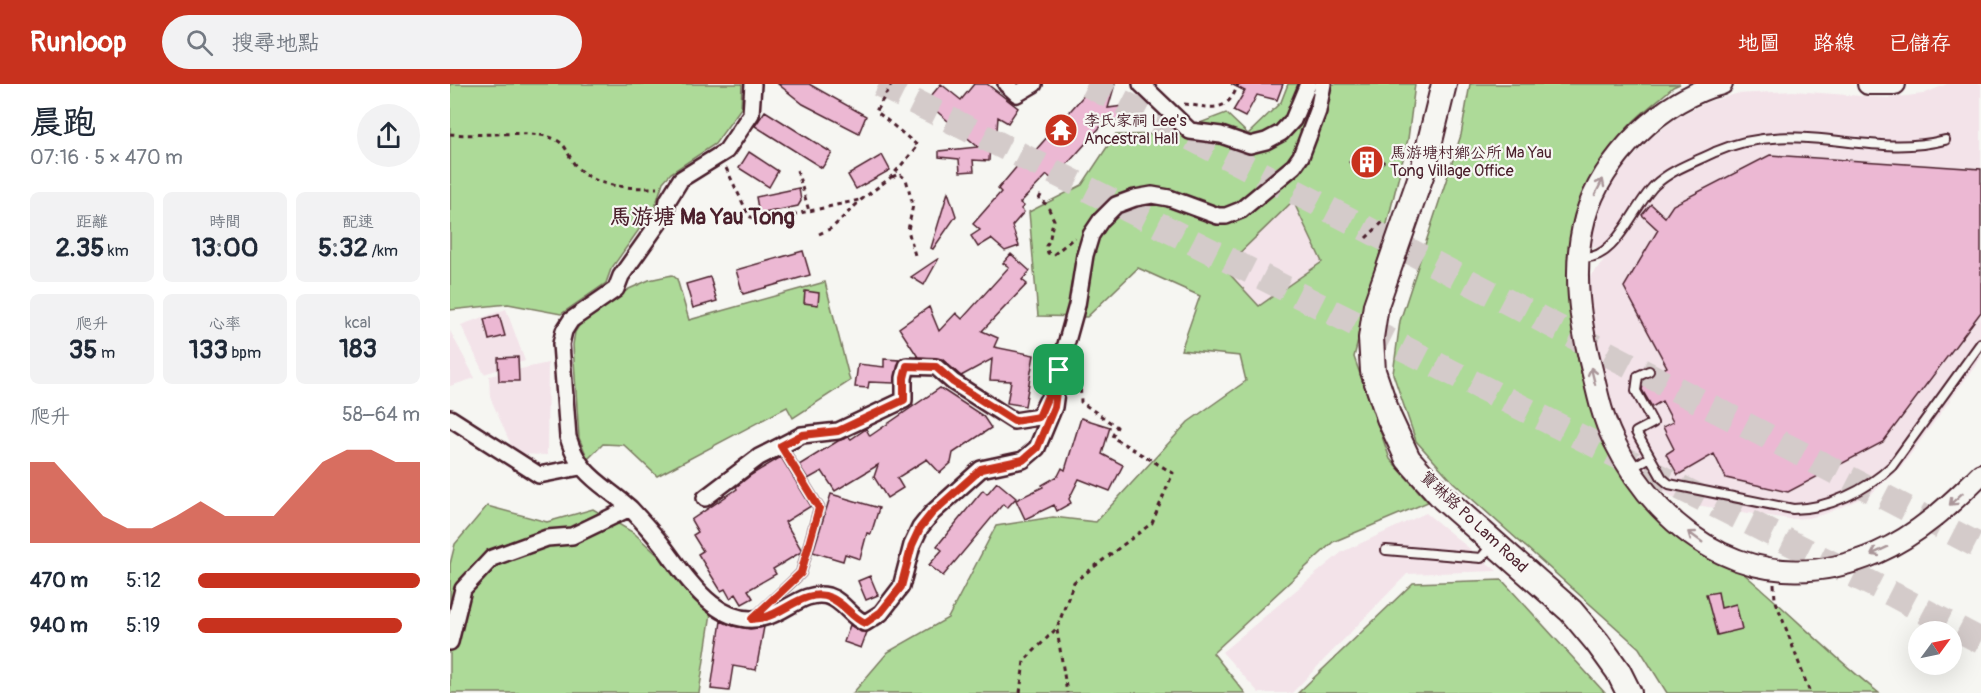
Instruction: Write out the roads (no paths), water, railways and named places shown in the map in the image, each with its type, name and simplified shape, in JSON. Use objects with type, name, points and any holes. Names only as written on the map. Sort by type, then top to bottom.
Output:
[{"type":"main road","name":"寶琳路 Po Lam Road","points":[[1444,84],[1423,170],[1376,305],[1371,338],[1373,371],[1389,418],[1408,459],[1443,498],[1571,611],[1598,642],[1618,671],[1629,693]]},
{"type":"street","points":[[753,84],[751,114],[726,151],[681,179],[673,188],[665,214],[621,276],[616,289],[571,320],[564,331],[561,344],[568,437],[580,467],[630,508],[702,596],[719,610],[736,617],[752,619],[768,617],[814,596],[828,596],[841,603],[855,619],[865,623],[873,620],[901,587],[912,545],[920,528],[932,513],[981,469],[1023,460],[1037,448],[1054,407],[1059,370]]},
{"type":"street","points":[[1006,84],[1017,94],[1034,84]]},
{"type":"street","points":[[1141,84],[1190,131],[1221,135],[1250,145],[1266,141],[1281,133],[1293,120],[1308,84]]},
{"type":"street","points":[[705,498],[759,457],[802,435],[838,431],[904,400],[904,378],[907,366],[936,367],[953,382],[1014,421],[1039,417],[1059,370],[1077,305],[1085,255],[1092,235],[1101,220],[1116,206],[1135,198],[1152,195],[1168,198],[1218,216],[1227,216],[1241,210],[1294,166],[1301,156],[1318,111],[1323,84]]},
{"type":"street","points":[[1722,84],[1702,90],[1670,107],[1641,130],[1600,182],[1585,217],[1578,256],[1577,290],[1591,366],[1612,437],[1629,469],[1649,496],[1673,522],[1697,539],[1741,563],[1774,571],[1805,571],[1841,566],[1877,553],[1909,536],[1936,517],[1981,474]]},
{"type":"street","points":[[1868,84],[1895,84]]},
{"type":"street","points":[[450,418],[539,475],[580,467]]},
{"type":"street","points":[[450,642],[463,589],[492,558],[547,538],[572,536],[630,508]]},
{"type":"lane","points":[[1578,256],[1588,258],[1601,255],[1611,247],[1642,200],[1669,174],[1737,143],[1757,138],[1797,136],[1906,147],[1945,140]]},
{"type":"lane","points":[[1649,371],[1638,376],[1636,390],[1653,423],[1636,432],[1662,478],[1676,487],[1793,510],[1819,507],[1866,487],[1892,466],[1981,343]]},
{"type":"lane","points":[[752,619],[801,573],[819,508],[781,446]]},
{"type":"lane","points":[[1629,469],[1650,457]]},
{"type":"lane","points":[[1386,550],[1481,558],[1494,542]]},
{"type":"tunnel","points":[[879,84],[1981,641]]},
{"type":"tunnel","points":[[1087,84],[1981,547]]},
{"type":"place","name":"李氏家祠 Lee's Ancestral Hall","points":[[1061,130]]},
{"type":"place","name":"馬游塘村鄉公所 Ma Yau Tong Village Office","points":[[1367,162]]},
{"type":"district","name":"馬游塘 Ma Yau Tong","points":[[702,217]]}]
